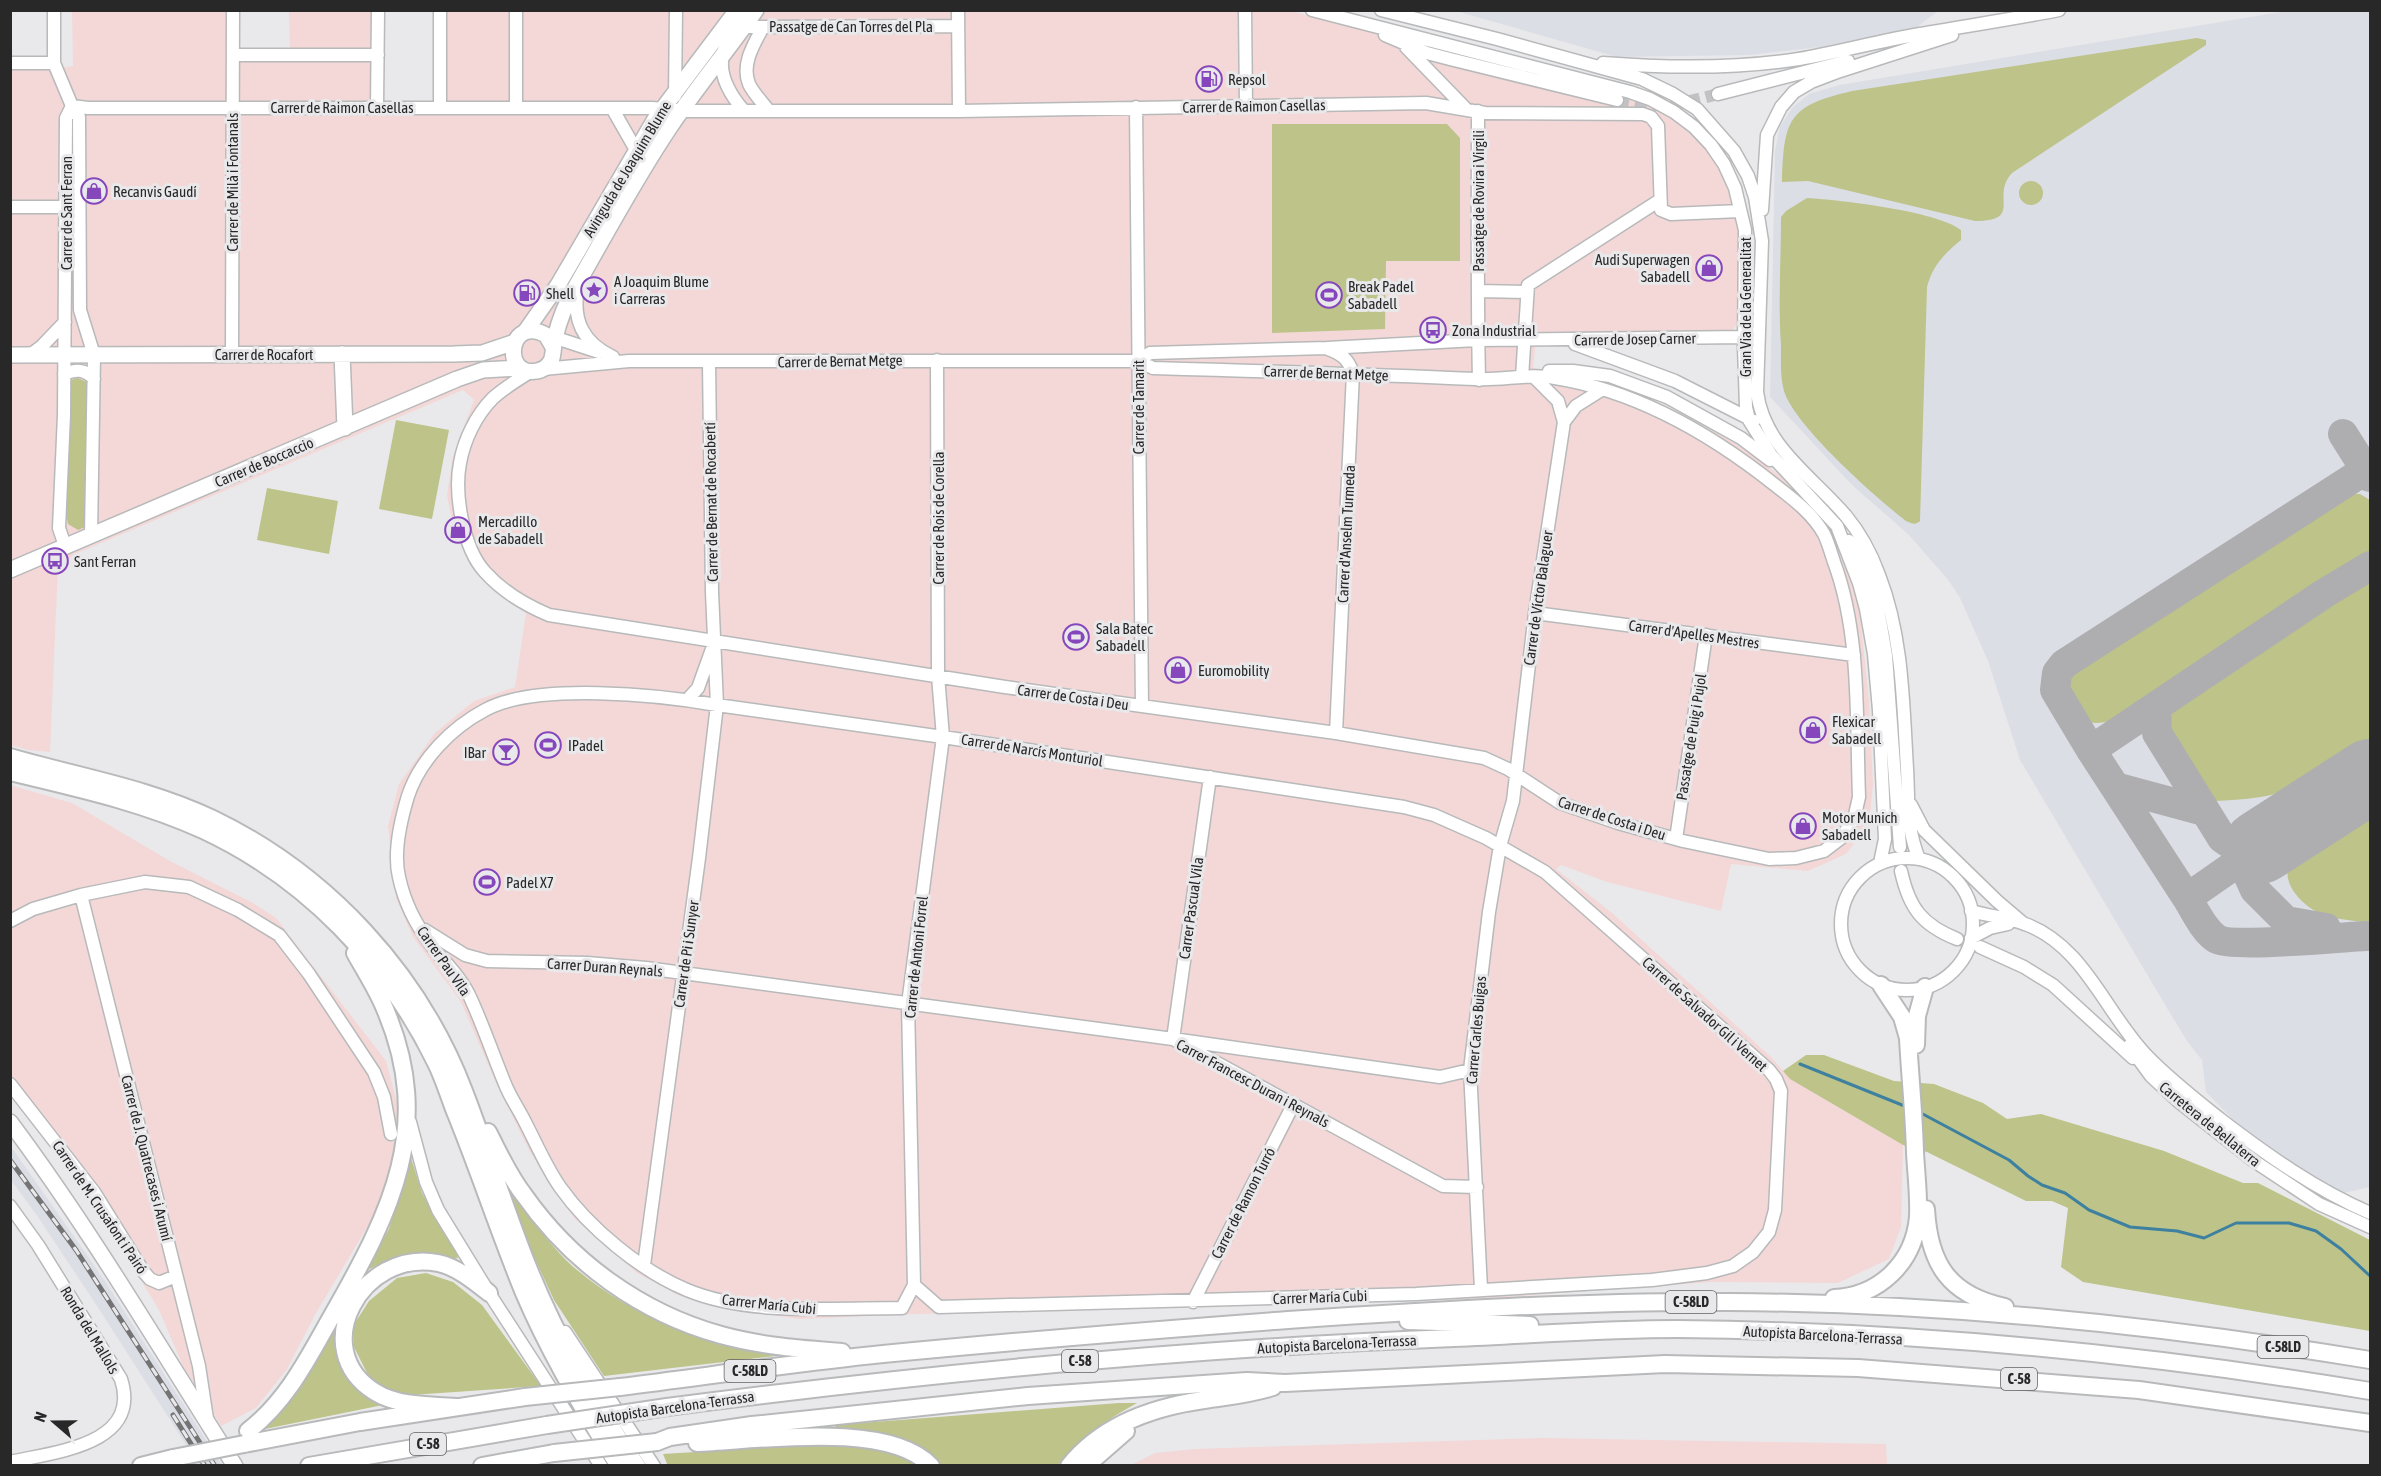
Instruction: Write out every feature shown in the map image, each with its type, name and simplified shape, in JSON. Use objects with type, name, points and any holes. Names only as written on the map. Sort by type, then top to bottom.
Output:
[{"type":"highway","points":[[10,757],[120,784],[172,801],[233,829],[301,872],[346,912],[394,966],[425,1012],[464,1090],[523,1195],[550,1229],[581,1259],[631,1297],[684,1322],[736,1338],[775,1346],[879,1355]]},
{"type":"highway","points":[[10,772],[139,805],[205,831],[237,848],[280,876],[339,926],[380,970],[400,998],[438,1065],[497,1226],[538,1323],[566,1379],[619,1466]]},
{"type":"highway","points":[[141,1466],[221,1448],[246,1437],[286,1393],[369,1249],[383,1220],[398,1179],[407,1112],[405,1076],[390,1021],[380,997],[339,926]]},
{"type":"highway","points":[[1881,985],[1898,1009],[1905,1026],[1913,1071],[1927,1230],[1931,1248],[1945,1274],[1964,1292],[1976,1299],[2061,1319]]},
{"type":"highway","points":[[1913,1071],[1917,1016],[1925,987]]},
{"type":"highway","points":[[464,1090],[539,1294],[577,1372],[607,1423],[637,1466]]},
{"type":"highway","points":[[1731,1302],[1840,1298],[1872,1289],[1889,1277],[1909,1251],[1916,1230],[1918,1143]]},
{"type":"highway","points":[[459,1407],[402,1402],[383,1396],[366,1386],[353,1370],[346,1353],[345,1329],[348,1314],[372,1279],[386,1269],[412,1262],[438,1263],[450,1267],[489,1293]]},
{"type":"highway","name":"C-58LD","points":[[246,1437],[525,1397],[879,1355],[1102,1334],[1490,1307],[1731,1302],[1922,1309],[2061,1319],[2206,1336],[2370,1360]]},
{"type":"highway","points":[[1320,1318],[1671,1329]]},
{"type":"highway","name":"Autopista Barcelona-Terrassa","points":[[309,1466],[547,1425],[830,1386],[1174,1353],[1327,1343],[1671,1329],[1861,1335],[2093,1353],[2241,1370],[2370,1391]]},
{"type":"highway","name":"Autopista Barcelona-Terrassa","points":[[482,1466],[554,1453],[668,1441],[832,1415],[1028,1396],[1247,1381],[1285,1383],[1665,1364],[1858,1368],[2119,1388],[2237,1402],[2370,1423]]},
{"type":"highway","points":[[1069,1466],[1102,1434],[1137,1416],[1204,1400],[1246,1395],[1285,1383]]},
{"type":"highway","points":[[1086,1466],[1113,1440],[1159,1410]]},
{"type":"highway","points":[[668,1441],[814,1437],[875,1440],[907,1449],[931,1466]]},
{"type":"main road","name":"Avinguda de Joaquim Blume","points":[[520,337],[558,285],[662,108],[737,10]]},
{"type":"main road","name":"Avinguda de Joaquim Blume","points":[[551,340],[566,304],[641,173],[681,111],[756,10]]},
{"type":"main road","points":[[535,331],[551,340],[551,360],[532,370],[513,356],[520,337],[535,331]]},
{"type":"main road","name":"Carrer de Rocafort","points":[[10,354],[476,353],[498,349],[520,337]]},
{"type":"main road","points":[[342,354],[345,428]]},
{"type":"main road","name":"Carrer de Boccaccio","points":[[10,570],[473,373],[502,368],[532,370]]},
{"type":"main road","points":[[10,1122],[59,1187],[235,1466]]},
{"type":"street","name":"Carrer de Sant Ferran","points":[[54,10],[54,63],[79,117],[80,310],[94,355],[91,535]]},
{"type":"street","name":"Carrer de Milà i Fontanals","points":[[232,354],[233,10]]},
{"type":"street","points":[[377,107],[378,10]]},
{"type":"street","points":[[440,10],[440,107]]},
{"type":"street","points":[[516,10],[516,107]]},
{"type":"street","points":[[676,10],[674,93],[681,111]]},
{"type":"street","name":"Avinguda de Joaquim Blume","points":[[721,58],[726,40],[744,10]]},
{"type":"street","points":[[958,10],[959,111]]},
{"type":"street","points":[[1245,10],[1246,106]]},
{"type":"street","name":"Gran Via de la Generalitat","points":[[1312,10],[1562,73],[1650,99],[1674,112],[1711,145],[1724,165],[1734,188],[1745,230],[1744,337],[1749,420],[1787,474],[1837,526],[1859,583],[1874,654],[1884,840],[1880,863]]},
{"type":"street","name":"Gran Via de la Generalitat","points":[[1381,10],[1642,79],[1697,109],[1734,151],[1748,176],[1755,197],[1762,241],[1757,392],[1759,409],[1764,422],[1792,461],[1831,500],[1865,541],[1891,609],[1901,673],[1910,832],[1919,859]]},
{"type":"street","points":[[1575,60],[1667,66],[1753,64],[1799,59],[1919,34],[1983,25],[2059,10]]},
{"type":"street","points":[[1340,17],[1450,60],[1617,100]]},
{"type":"street","points":[[1718,94],[1983,25]]},
{"type":"street","points":[[1762,241],[1767,135],[1780,107],[1794,92],[1811,82],[1840,71],[1983,25]]},
{"type":"street","name":"Passatge de Can Torres del Pla","points":[[745,27],[958,26]]},
{"type":"street","points":[[763,27],[752,47],[746,65],[749,84],[770,111]]},
{"type":"street","points":[[1401,42],[1472,110]]},
{"type":"street","points":[[232,55],[378,55]]},
{"type":"street","points":[[721,58],[730,95],[744,111]]},
{"type":"street","points":[[10,63],[54,63]]},
{"type":"street","name":"Carrer de Raimon Casellas","points":[[72,106],[88,108],[516,107],[662,108],[681,111],[959,111],[1426,103],[1514,114],[1647,115],[1658,126],[1660,200]]},
{"type":"street","name":"Carrer de Sant Ferran","points":[[64,546],[59,528],[65,322],[66,118],[72,106]]},
{"type":"street","name":"Carrer de Tamarit","points":[[1136,107],[1142,706]]},
{"type":"street","points":[[612,108],[636,150]]},
{"type":"street","name":"Passatge de Rovira i Virgili","points":[[1472,110],[1479,291],[1477,340]]},
{"type":"street","points":[[1564,422],[1558,401],[1528,377],[1525,341],[1528,285],[1660,200],[1661,210],[1671,214],[1740,211]]},
{"type":"street","points":[[10,207],[65,207]]},
{"type":"street","points":[[579,280],[575,306],[577,322],[589,341],[613,357]]},
{"type":"street","name":"Passatge de Rovira i Virgili","points":[[1479,291],[1526,292]]},
{"type":"street","points":[[30,355],[51,338],[65,322]]},
{"type":"street","name":"Carrer de Josep Carner","points":[[1525,341],[1744,337]]},
{"type":"street","points":[[551,340],[629,361]]},
{"type":"street","points":[[1477,340],[1479,380]]},
{"type":"street","name":"Carrer de Bernat Metge","points":[[1138,361],[1150,353],[1327,348],[1477,340],[1525,341]]},
{"type":"street","points":[[1562,340],[1593,349],[1675,381],[1755,422],[1779,454],[1806,483],[1831,500]]},
{"type":"street","points":[[1327,348],[1341,353],[1349,362],[1353,373]]},
{"type":"street","name":"Carrer de Rois de Corella","points":[[937,360],[938,676]]},
{"type":"street","name":"Carrer de Bernat Metge","points":[[532,370],[629,361],[1138,361],[1154,368],[1353,373],[1479,380],[1551,377],[1603,389],[1664,413],[1714,440],[1803,507],[1824,534],[1844,588],[1854,655],[1859,797]]},
{"type":"street","name":"Carrer de Bernat de Rocabertí","points":[[709,362],[712,592],[715,643]]},
{"type":"street","points":[[64,374],[74,370],[82,371],[89,373],[94,379]]},
{"type":"street","name":"Carrer de Costa i Deu","points":[[532,370],[491,400],[469,432],[459,464],[459,495],[465,538],[483,571],[527,606],[549,615],[715,643],[1336,733],[1484,758],[1515,774],[1560,803],[1618,823],[1676,839],[1768,859],[1796,858],[1824,850],[1841,838],[1854,819],[1859,797]]},
{"type":"street","name":"Carrer de Bernat Metge","points":[[1528,377],[1544,371],[1610,376],[1667,397],[1741,438],[1787,474]]},
{"type":"street","name":"Carrer d'Anselm Turmeda","points":[[1336,733],[1353,373]]},
{"type":"street","points":[[1564,422],[1576,406],[1603,389]]},
{"type":"street","name":"Carrer de Víctor Balaguer","points":[[1515,774],[1535,613],[1564,422]]},
{"type":"street","points":[[1837,526],[1855,550],[1865,570],[1882,627],[1900,847]]},
{"type":"street","name":"Carrer d'Apelles Mestres","points":[[1535,613],[1854,655]]},
{"type":"street","name":"Passatge de Puig i Pujol","points":[[1676,839],[1706,635]]},
{"type":"street","points":[[687,700],[698,688],[715,643]]},
{"type":"street","name":"Carrer de Pi i Sunyer","points":[[644,1265],[684,974],[717,705],[715,643]]},
{"type":"street","name":"Carrer de Antoni Forrel","points":[[915,1285],[908,1004],[943,737],[938,676]]},
{"type":"street","name":"Carrer de Narcís Monturiol","points":[[556,694],[612,694],[687,700],[1404,807],[1434,815],[1500,846]]},
{"type":"street","name":"Carrer Pau Vila","points":[[556,694],[516,699],[485,710],[456,730],[429,756],[414,781],[405,806],[398,844],[398,874],[408,905],[418,925],[470,995],[506,1088],[559,1185],[614,1244],[644,1265]]},
{"type":"street","name":"Carrer Carles Buigas","points":[[1481,1289],[1470,1070],[1478,994],[1500,846],[1513,801],[1515,774]]},
{"type":"street","name":"Carrer Pascual Vila","points":[[1173,1040],[1210,777]]},
{"type":"street","points":[[1909,798],[1915,816],[1924,830],[1997,901],[2025,924]]},
{"type":"street","name":"Carrer de Salvador Gil i Vernet","points":[[1500,846],[1545,872],[1776,1079],[1781,1091],[1775,1210],[1769,1232],[1753,1252],[1733,1266]]},
{"type":"street","points":[[1976,943],[1971,911],[1965,892],[1953,877],[1937,865],[1919,859],[1899,858],[1880,863],[1863,874],[1851,889],[1843,907],[1841,928],[1845,948],[1850,957],[1864,974],[1881,985],[1900,989],[1925,987],[1953,971],[1965,953],[1976,943],[1981,932],[1998,926],[2025,924]]},
{"type":"street","points":[[1901,871],[1907,893],[1921,916],[1940,931],[1958,939]]},
{"type":"street","points":[[10,921],[33,909],[81,895],[145,882],[189,887],[238,910],[279,935],[309,974],[374,1072],[384,1096],[391,1134]]},
{"type":"street","name":"Carrer de J. Quatrecases i Arumí","points":[[81,895],[200,1366],[208,1423]]},
{"type":"street","name":"Carretera de Bellaterra","points":[[1971,911],[2025,924],[2059,944],[2075,959],[2133,1040],[2159,1069],[2250,1142],[2296,1174],[2370,1213]]},
{"type":"street","name":"Carrer Duran Reynals","points":[[418,925],[459,952],[487,961],[587,963],[908,1004]]},
{"type":"street","points":[[1976,943],[2054,985],[2120,1048],[2141,1064]]},
{"type":"street","name":"Carretera de Bellaterra","points":[[2090,979],[2102,1004],[2141,1064],[2178,1101],[2273,1174],[2319,1203],[2370,1227]]},
{"type":"street","name":"Carrer Francesc Duran i Reynals","points":[[908,1004],[1173,1040],[1443,1186],[1477,1187]]},
{"type":"street","points":[[1173,1040],[1440,1077],[1470,1070]]},
{"type":"street","name":"Carrer de M. Crusafont i Pairó","points":[[10,1084],[94,1192],[143,1271],[150,1279],[159,1283],[176,1276]]},
{"type":"street","name":"Carrer de Ramon Turró","points":[[1193,1302],[1293,1105]]},
{"type":"street","points":[[407,1112],[426,1182],[438,1210],[601,1466]]},
{"type":"street","name":"Ronda del Mallols","points":[[10,1206],[38,1245],[115,1370],[126,1394],[123,1410],[113,1428],[104,1436],[85,1444],[10,1462]]},
{"type":"street","name":"Carrer María Cubi","points":[[644,1265],[685,1289],[729,1302],[802,1310],[902,1308],[915,1285],[939,1307],[1094,1302],[1193,1302],[1323,1295],[1416,1294],[1652,1280],[1707,1274],[1733,1266]]},
{"type":"street","points":[[539,1294],[654,1466]]},
{"type":"shaded area","points":[[1287,10],[1640,100],[1687,127],[1717,160],[1733,199],[1741,231],[1742,316],[1725,343],[1605,344],[1536,341],[1533,368],[1564,372],[1679,412],[1736,444],[1782,477],[1827,530],[1845,563],[1860,614],[1869,701],[1873,784],[1870,814],[1863,832],[1846,854],[1808,871],[1731,864],[1721,911],[1607,882],[1561,865],[1556,869],[1612,913],[1771,1057],[1790,1079],[1903,1145],[1901,1227],[1889,1259],[1838,1283],[1712,1282],[1480,1299],[799,1319],[724,1308],[680,1296],[637,1273],[575,1219],[554,1190],[529,1150],[496,1083],[461,1002],[413,937],[396,898],[388,826],[399,784],[435,733],[474,701],[515,687],[526,613],[491,587],[470,565],[454,530],[447,495],[453,456],[474,400],[463,390],[75,554],[58,566],[50,752],[28,750],[11,745],[10,70],[45,70],[73,66],[72,11],[233,11],[233,54],[241,48],[290,49],[289,11],[378,11],[377,107],[439,107],[440,11]]},
{"type":"shaded area","points":[[1456,11],[1938,11],[1917,27],[1820,47],[1750,55],[1617,57]]},
{"type":"shaded area","points":[[2287,11],[2370,11],[2370,1187],[2344,1193],[2317,1180],[2244,1131],[2206,1092],[2202,1060],[2187,1041],[2020,760],[1988,661],[1960,598],[1949,581],[1909,535],[1852,485],[1770,397],[1775,151],[1780,127],[1792,108],[1809,94],[1839,85]]},
{"type":"shaded area","points":[[10,785],[72,803],[170,861],[253,903],[276,918],[386,1061],[399,1110],[394,1164],[375,1214],[316,1313],[287,1369],[256,1408],[221,1426],[183,1366],[159,1310],[87,1190],[11,1094]]},
{"type":"shaded area","points":[[10,1145],[105,1281],[222,1465],[199,1465],[97,1306],[11,1180]]},
{"type":"shaded area","points":[[1542,1438],[1886,1444],[1887,1465],[1131,1465],[1155,1453],[1195,1449]]},
{"type":"green space","points":[[2197,38],[2206,40],[2206,45],[2012,173],[2006,182],[2002,212],[1998,217],[1990,220],[1975,221],[1808,181],[1782,182],[1785,143],[1788,129],[1794,118],[1814,103],[1831,97],[1852,91]]},
{"type":"green space","points":[[1272,124],[1447,124],[1460,138],[1460,261],[1386,261],[1385,329],[1272,333]]},
{"type":"green space","points":[[2031,181],[2036,182],[2042,188],[2042,198],[2036,204],[2031,205],[2026,204],[2020,198],[2019,193],[2020,188],[2026,182]]},
{"type":"green space","points":[[1807,198],[1910,212],[1949,223],[1961,230],[1961,240],[1940,260],[1932,272],[1927,287],[1920,521],[1913,524],[1906,521],[1876,496],[1819,441],[1791,405],[1784,391],[1781,374],[1781,217],[1786,211]]},
{"type":"green space","points":[[78,378],[89,383],[88,521],[85,527],[78,530],[68,524],[67,519],[68,390],[70,381]]},
{"type":"green space","points":[[396,420],[449,430],[432,519],[379,509]]},
{"type":"green space","points":[[267,488],[338,501],[329,554],[257,540]]},
{"type":"green space","points":[[2353,494],[2360,494],[2370,500],[2370,554],[2361,563],[2131,712],[2110,721],[2096,723],[2077,712],[2070,697],[2069,682],[2074,673],[2085,663],[2311,516]]},
{"type":"green space","points":[[2370,580],[2370,747],[2331,771],[2297,788],[2260,797],[2214,801],[2173,736],[2169,726],[2172,712],[2191,695]]},
{"type":"green space","points":[[2370,809],[2370,923],[2319,913],[2310,908],[2294,892],[2288,881],[2289,865],[2291,861]]},
{"type":"green space","points":[[1806,1055],[1824,1055],[1894,1081],[1934,1084],[1983,1103],[2007,1119],[2041,1114],[2164,1151],[2243,1183],[2258,1183],[2370,1240],[2370,1331],[2083,1282],[2061,1267],[2068,1208],[2052,1201],[2026,1201],[1927,1152],[1903,1145],[1790,1079],[1783,1071]]},
{"type":"green space","points":[[411,1158],[422,1193],[458,1258],[447,1259],[420,1253],[409,1254],[365,1271],[389,1229]]},
{"type":"green space","points":[[511,1194],[551,1244],[577,1270],[624,1303],[674,1327],[700,1336],[783,1355],[604,1376],[554,1300],[529,1246]]},
{"type":"green space","points":[[426,1273],[453,1282],[482,1305],[541,1386],[411,1395],[383,1390],[368,1375],[354,1347],[353,1326],[369,1301],[397,1278]]},
{"type":"green space","points":[[338,1317],[339,1348],[383,1405],[265,1429],[297,1391]]},
{"type":"green space","points":[[1137,1403],[1094,1430],[1058,1465],[939,1465],[916,1446],[891,1435],[864,1430],[834,1429],[836,1425]]},
{"type":"green space","points":[[826,1444],[875,1446],[892,1450],[919,1465],[668,1466],[663,1454]]},
{"type":"waterway","points":[[1800,1064],[1907,1107]]},
{"type":"waterway","points":[[1919,1112],[2009,1160],[2042,1185],[2065,1193],[2089,1210],[2130,1227],[2177,1231],[2204,1238],[2236,1223],[2289,1223],[2316,1231],[2341,1249],[2370,1276]]},
{"type":"taxiway","points":[[2343,434],[2370,477]]},
{"type":"taxiway","points":[[2091,750],[2055,690],[2057,673],[2064,664],[2370,467]]},
{"type":"taxiway","points":[[2260,847],[2187,898],[2091,750],[2325,593],[2370,566]]},
{"type":"taxiway","points":[[2161,703],[2156,711],[2157,733],[2222,838],[2240,848],[2260,847]]},
{"type":"taxiway","points":[[2115,787],[2204,811]]},
{"type":"taxiway","points":[[2260,847],[2250,864],[2249,877],[2255,890],[2286,921],[2326,928]]},
{"type":"taxiway","points":[[2187,898],[2208,931],[2217,939],[2264,942],[2366,936]]},
{"type":"runway","points":[[2260,847],[2370,776]]},
{"type":"tunnel","points":[[1617,100],[1657,105],[1691,101],[1718,94]]},
{"type":"tunnel","points":[[1900,847],[1901,871]]},
{"type":"tunnel","points":[[1957,939],[1980,947]]},
{"type":"railway","points":[[10,1160],[76,1250],[215,1466]]},
{"type":"railway","points":[[173,1415],[205,1466]]},
{"type":"place","name":"Repsol","points":[[1209,79]]},
{"type":"place","name":"Recanvis Gaudí","points":[[94,191]]},
{"type":"place","name":"Audi Superwagen Sabadell","points":[[1709,268]]},
{"type":"place","name":"A Joaquim Blume i Carreras","points":[[594,290]]},
{"type":"place","name":"Shell","points":[[527,293]]},
{"type":"place","name":"Break Padel Sabadell","points":[[1329,295]]},
{"type":"place","name":"Zona Industrial","points":[[1433,330]]},
{"type":"place","name":"Mercadillo de Sabadell","points":[[458,530]]},
{"type":"place","name":"Sant Ferran","points":[[55,561]]},
{"type":"place","name":"Sala Batec Sabadell","points":[[1076,637]]},
{"type":"place","name":"Euromobility","points":[[1178,670]]},
{"type":"place","name":"Flexicar Sabadell","points":[[1813,730]]},
{"type":"place","name":"IPadel","points":[[548,745]]},
{"type":"place","name":"IBar","points":[[506,752]]},
{"type":"place","name":"Motor Munich Sabadell","points":[[1803,826]]},
{"type":"place","name":"Padel X7","points":[[487,882]]}]
